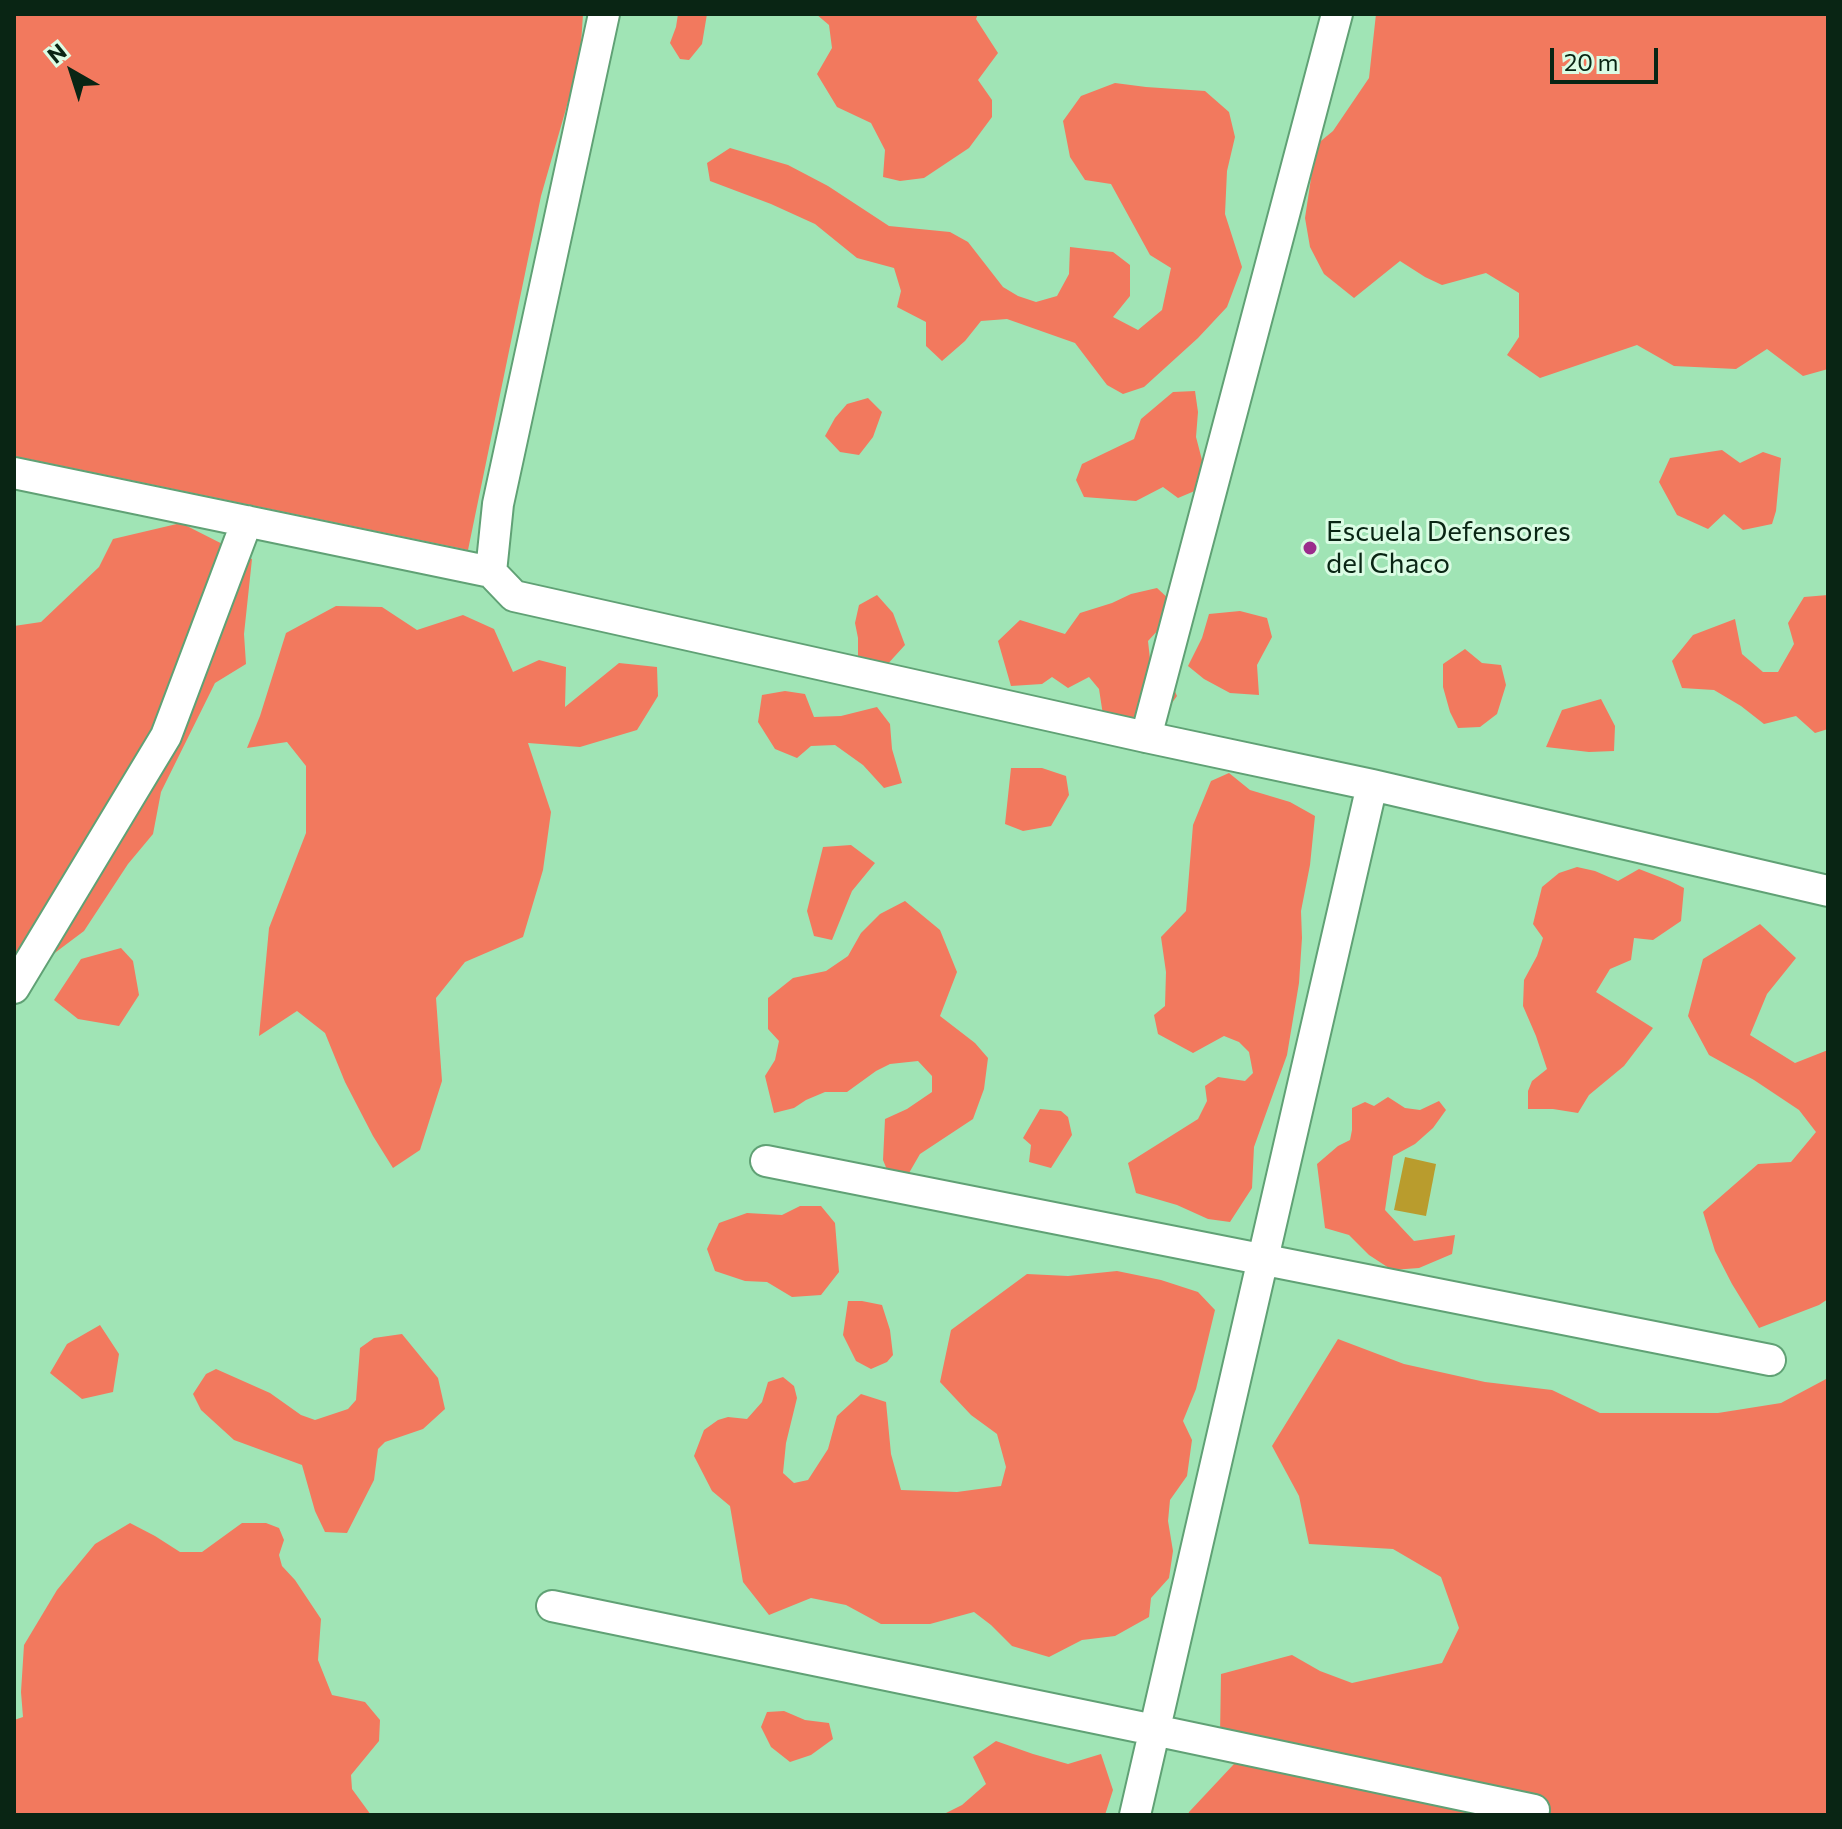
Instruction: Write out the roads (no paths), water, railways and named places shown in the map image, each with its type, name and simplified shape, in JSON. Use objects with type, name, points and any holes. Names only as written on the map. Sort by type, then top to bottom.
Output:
[{"type":"street","points":[[491,572],[498,504],[604,14]]},
{"type":"street","points":[[1146,737],[1337,14]]},
{"type":"street","points":[[14,473],[491,572],[514,596],[1372,785],[1828,891]]},
{"type":"street","points":[[14,988],[166,736],[247,521]]},
{"type":"street","points":[[1135,1815],[1372,785]]},
{"type":"street","points":[[766,1161],[1770,1360]]},
{"type":"street","points":[[552,1606],[1534,1810]]},
{"type":"place","name":"Escuela Defensores del Chaco","points":[[1310,548]]}]
